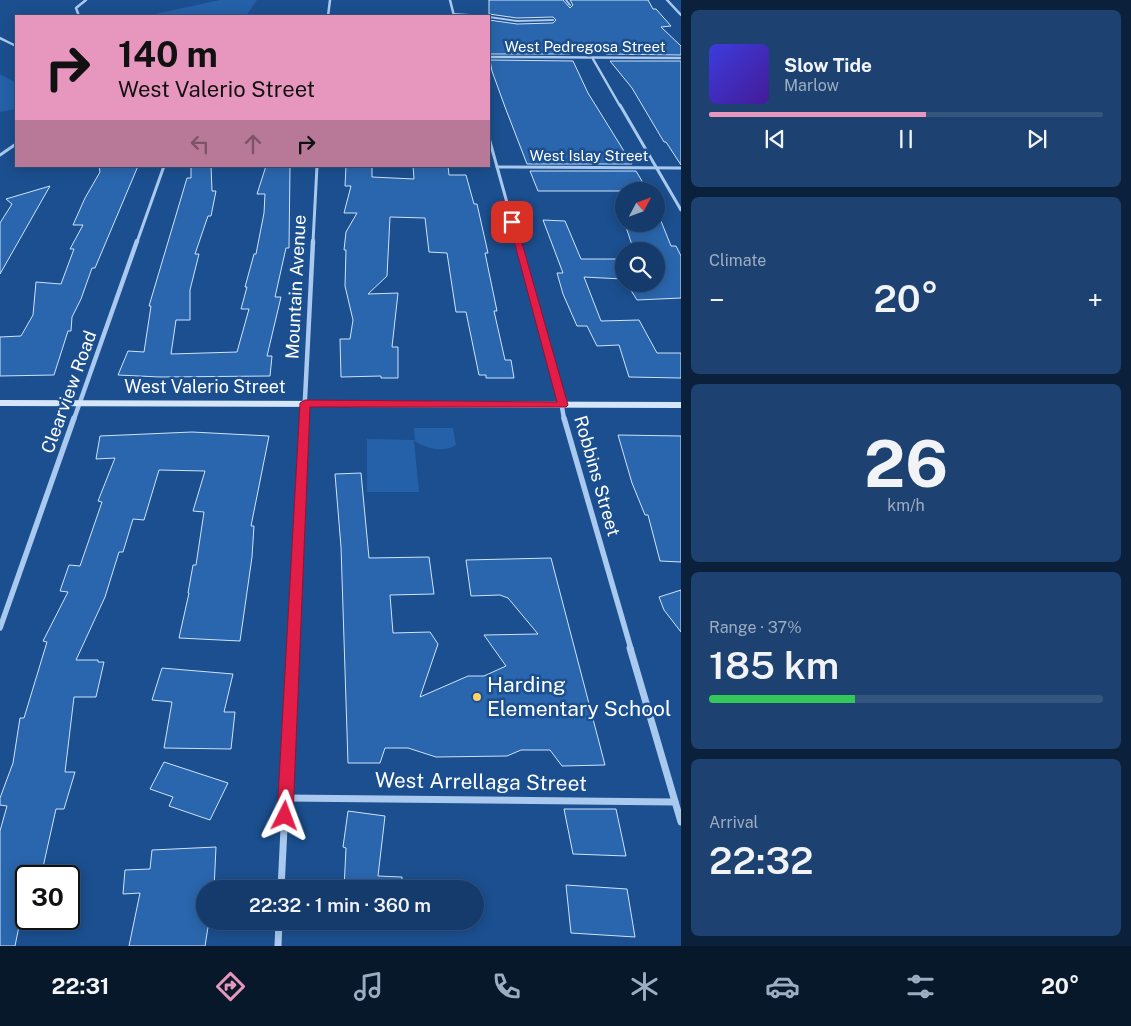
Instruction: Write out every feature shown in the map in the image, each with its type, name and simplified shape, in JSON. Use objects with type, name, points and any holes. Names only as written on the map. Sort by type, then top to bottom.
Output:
[{"type":"street","points":[[79,15],[76,8],[86,0]]},
{"type":"street","points":[[328,15],[330,0]]},
{"type":"street","points":[[450,0],[454,15]]},
{"type":"street","points":[[667,0],[681,15]]},
{"type":"street","points":[[0,38],[15,46]]},
{"type":"street","name":"West Pedregosa Street","points":[[490,57],[681,58]]},
{"type":"street","points":[[593,59],[681,210]]},
{"type":"street","name":"Robbins Street","points":[[490,142],[563,405],[564,420],[681,822]]},
{"type":"street","points":[[0,155],[15,145]]},
{"type":"street","name":"Clearview Road","points":[[0,628],[164,167]]},
{"type":"street","name":"Mountain Avenue","points":[[281,880],[317,167]]},
{"type":"street","name":"West Islay Street","points":[[497,167],[681,168]]},
{"type":"street","name":"West Valerio Street","points":[[0,403],[681,405]]},
{"type":"street","name":"West Arrellaga Street","points":[[286,798],[676,802]]},
{"type":"street","points":[[278,946],[279,930]]},
{"type":"lane","points":[[566,0],[570,5]]},
{"type":"lane","points":[[490,16],[517,21],[554,20]]},
{"type":"shaded area","points":[[220,0],[257,0],[247,15],[151,15]]},
{"type":"shaded area","points":[[0,74],[15,82],[15,109],[0,112]]},
{"type":"shaded area","points":[[414,428],[453,428],[456,445],[446,449],[424,446],[415,441]]},
{"type":"shaded area","points":[[367,439],[414,440],[419,492],[367,492]]},
{"type":"building","points":[[489,0],[563,0],[570,8],[573,5],[570,0],[648,0],[653,9],[656,9],[671,26],[661,27],[681,46],[681,55],[606,54],[603,50],[568,51],[570,54],[490,54],[490,20],[517,24],[553,23],[556,20],[553,17],[517,18],[489,14]]},
{"type":"building","points":[[490,60],[573,61],[588,93],[632,164],[527,164],[492,71]]},
{"type":"building","points":[[610,61],[681,61],[681,165],[666,142],[664,142],[632,88]]},
{"type":"building","points":[[99,167],[138,167],[72,317],[71,331],[68,331],[54,375],[0,376],[0,337],[21,336],[33,315],[36,282],[61,284],[74,249],[70,249],[83,225],[73,225],[85,198],[100,172]]},
{"type":"building","points":[[191,167],[211,167],[212,191],[216,191],[211,216],[208,216],[195,254],[199,254],[190,290],[190,320],[176,320],[171,354],[237,352],[249,309],[241,309],[247,287],[245,287],[254,254],[256,254],[264,213],[265,194],[257,194],[266,167],[290,167],[289,248],[286,248],[275,297],[281,297],[267,356],[272,356],[270,376],[160,377],[118,375],[128,351],[144,352],[151,306],[149,306],[187,178],[191,178]]},
{"type":"building","points":[[346,167],[372,167],[372,177],[414,179],[413,167],[448,167],[449,175],[466,175],[474,204],[477,204],[488,253],[485,253],[497,311],[494,311],[505,360],[511,360],[514,378],[486,378],[486,375],[479,375],[466,312],[456,312],[447,253],[429,252],[425,218],[390,217],[387,276],[368,294],[398,293],[392,347],[398,347],[398,378],[381,378],[381,376],[341,377],[340,339],[350,339],[353,320],[345,286],[346,250],[344,250],[346,232],[357,213],[344,213],[351,186],[345,186]]},
{"type":"building","points":[[530,171],[636,171],[643,182],[615,182],[615,191],[538,191]]},
{"type":"building","points":[[50,186],[0,274],[0,223],[12,204],[6,199]]},
{"type":"building","points":[[543,220],[565,221],[581,259],[615,259],[615,279],[584,277],[601,321],[639,320],[657,353],[681,353],[681,378],[629,377],[619,345],[597,346],[587,326],[577,326],[563,294],[557,273],[563,273]]},
{"type":"building","points":[[665,231],[671,246],[676,246],[681,256],[681,298],[637,300],[632,292],[665,292],[665,242],[631,242],[628,232]]},
{"type":"building","points":[[192,432],[269,436],[251,526],[254,526],[252,557],[240,641],[179,638],[193,565],[196,565],[204,512],[193,511],[205,471],[159,470],[144,520],[133,519],[123,552],[119,552],[105,597],[76,660],[98,660],[98,662],[104,662],[96,697],[74,697],[65,772],[75,772],[64,809],[56,809],[43,865],[15,865],[15,930],[18,930],[15,946],[0,946],[0,831],[7,806],[0,805],[0,798],[13,763],[20,718],[24,718],[47,642],[43,641],[68,592],[60,591],[69,565],[80,566],[102,502],[98,501],[115,458],[96,459],[100,436]]},
{"type":"building","points":[[618,435],[681,436],[681,562],[660,561],[648,515],[645,515],[632,483]]},
{"type":"building","points":[[361,473],[369,558],[429,557],[434,594],[390,595],[393,633],[430,632],[438,644],[420,697],[468,676],[484,676],[506,666],[484,635],[538,634],[508,598],[500,595],[471,596],[466,560],[551,558],[605,765],[562,766],[550,750],[521,750],[507,756],[436,757],[408,748],[385,748],[380,763],[348,763],[341,547],[335,474]]},
{"type":"building","points":[[681,590],[681,632],[664,610],[659,597]]},
{"type":"building","points":[[162,668],[233,674],[224,712],[235,712],[231,749],[164,748],[172,702],[152,700]]},
{"type":"building","points":[[164,762],[228,783],[210,820],[169,806],[173,797],[150,789]]},
{"type":"building","points":[[564,809],[616,809],[626,856],[573,854]]},
{"type":"building","points":[[348,811],[385,816],[378,876],[402,877],[402,880],[344,880],[346,848],[343,847]]},
{"type":"building","points":[[216,847],[214,880],[196,880],[196,930],[208,930],[205,946],[129,946],[140,893],[123,894],[125,870],[150,869],[152,850]]},
{"type":"building","points":[[566,885],[627,889],[635,937],[571,933]]},
{"type":"place","name":"Harding Elementary School","points":[[477,697]]},
{"type":"route","points":[[285,816],[305,403],[563,405],[512,222]]}]
